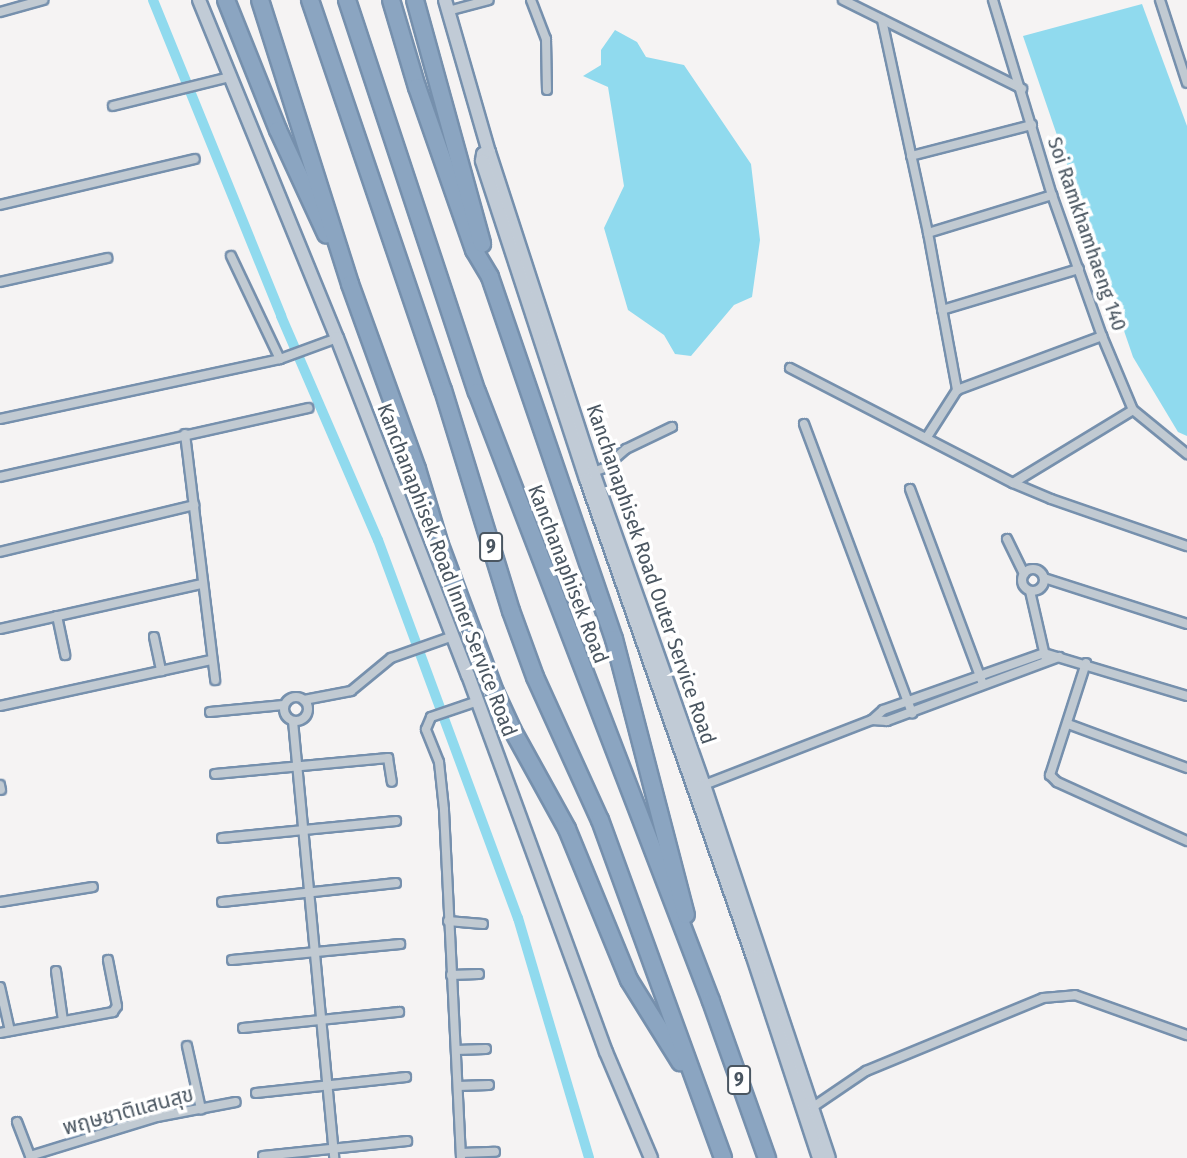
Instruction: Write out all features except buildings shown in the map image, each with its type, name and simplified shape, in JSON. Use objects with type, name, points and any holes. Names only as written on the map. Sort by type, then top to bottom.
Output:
[{"type":"highway","points":[[226,0],[278,130],[350,284]]},
{"type":"highway","points":[[260,0],[350,284],[417,468],[440,545],[495,692],[513,731],[567,829],[629,980],[695,1084]]},
{"type":"highway","name":"9","points":[[310,0],[443,390],[511,611],[535,677],[600,820],[723,1158]]},
{"type":"highway","name":"Kanchanaphisek Road","points":[[347,0],[477,392],[712,1001],[766,1158]]},
{"type":"highway","points":[[391,0],[417,87],[470,238],[490,277]]},
{"type":"highway","points":[[415,0],[490,277],[614,639],[676,878],[712,1001]]},
{"type":"main road","name":"Kanchanaphisek Road Inner Service Road","points":[[199,0],[337,338],[478,701],[606,1052],[651,1158]]},
{"type":"main road","name":"Kanchanaphisek Road Outer Service Road","points":[[447,5],[489,152],[593,472],[705,785],[829,1158]]},
{"type":"main road","points":[[489,152],[483,154],[482,161],[578,453],[753,957],[819,1158]]},
{"type":"street","points":[[0,12],[43,0]]},
{"type":"street","points":[[447,5],[489,0]]},
{"type":"street","points":[[531,0],[546,39],[547,90]]},
{"type":"street","points":[[843,0],[1022,89]]},
{"type":"street","name":"Soi Ramkhamhaeng 140","points":[[993,0],[1052,195],[1102,336],[1133,410],[1187,454]]},
{"type":"street","points":[[1160,0],[1187,83]]},
{"type":"street","points":[[882,20],[928,233],[957,390]]},
{"type":"street","points":[[113,106],[230,77]]},
{"type":"street","points":[[911,156],[1031,125]]},
{"type":"street","points":[[0,205],[195,159]]},
{"type":"street","points":[[928,233],[1052,195]]},
{"type":"street","points":[[231,256],[281,359]]},
{"type":"street","points":[[0,282],[107,258]]},
{"type":"street","points":[[942,310],[1079,269]]},
{"type":"street","points":[[927,437],[957,390],[1102,336]]},
{"type":"street","points":[[0,419],[281,359],[337,338]]},
{"type":"street","points":[[790,368],[1013,483],[1051,499],[1187,546]]},
{"type":"street","points":[[0,477],[308,408]]},
{"type":"street","points":[[1013,483],[1133,410]]},
{"type":"street","points":[[804,424],[912,713]]},
{"type":"street","points":[[593,472],[604,468],[626,449],[672,427]]},
{"type":"street","points":[[185,435],[215,680]]},
{"type":"street","points":[[911,489],[983,684]]},
{"type":"street","points":[[0,552],[194,505]]},
{"type":"street","points":[[1007,539],[1024,574],[1023,586],[1030,590],[1040,588],[1044,578]]},
{"type":"street","points":[[1024,574],[1034,569],[1041,572],[1044,578],[1187,624]]},
{"type":"street","points":[[0,629],[202,583]]},
{"type":"street","points":[[1030,590],[1045,657]]},
{"type":"street","points":[[57,616],[65,655]]},
{"type":"street","points":[[210,712],[284,705],[292,697],[304,700],[351,691],[395,657],[453,636]]},
{"type":"street","points":[[154,637],[161,671]]},
{"type":"street","points":[[872,720],[887,722],[912,713],[1045,657]]},
{"type":"street","points":[[705,785],[872,720],[883,710],[979,674],[1045,657],[1086,663],[1187,696]]},
{"type":"street","points":[[0,706],[211,660]]},
{"type":"street","points":[[1086,663],[1068,724],[1050,770],[1052,779],[1187,841]]},
{"type":"street","points":[[284,705],[286,716],[300,720],[306,714],[304,700]]},
{"type":"street","points":[[478,701],[431,717],[426,729],[439,762],[444,809],[447,921],[461,1156],[495,1152]]},
{"type":"street","points":[[293,720],[334,1158]]},
{"type":"street","points":[[1068,724],[1187,768]]},
{"type":"street","points":[[215,774],[388,758],[392,782]]},
{"type":"street","points":[[222,838],[396,821]]},
{"type":"street","points":[[222,902],[396,883]]},
{"type":"street","points":[[0,902],[93,887]]},
{"type":"street","points":[[447,921],[483,925]]},
{"type":"street","points":[[232,960],[400,944]]},
{"type":"street","points":[[0,1033],[116,1009],[108,960]]},
{"type":"street","points":[[56,971],[63,1021]]},
{"type":"street","points":[[450,975],[479,974]]},
{"type":"street","points":[[0,986],[10,1031]]},
{"type":"street","points":[[813,1107],[866,1071],[1043,998],[1075,995],[1187,1035]]},
{"type":"street","points":[[243,1027],[399,1012]]},
{"type":"street","points":[[187,1046],[201,1109]]},
{"type":"street","points":[[456,1050],[486,1049]]},
{"type":"street","points":[[256,1093],[406,1077]]},
{"type":"street","points":[[458,1086],[489,1085]]},
{"type":"street","name":"พฤษชาติแสนสุข","points":[[18,1122],[30,1157],[157,1117],[236,1102]]},
{"type":"street","points":[[263,1156],[407,1141]]},
{"type":"water","points":[[1142,4],[1187,126],[1187,436],[1178,432],[1133,357],[1023,36]]},
{"type":"water","points":[[615,30],[637,42],[646,57],[684,65],[751,164],[760,240],[752,297],[734,305],[691,356],[675,354],[664,335],[628,310],[604,228],[624,186],[608,87],[583,76],[601,65],[601,50]]},
{"type":"waterway","points":[[153,0],[281,316],[378,540],[518,918],[589,1158]]}]
